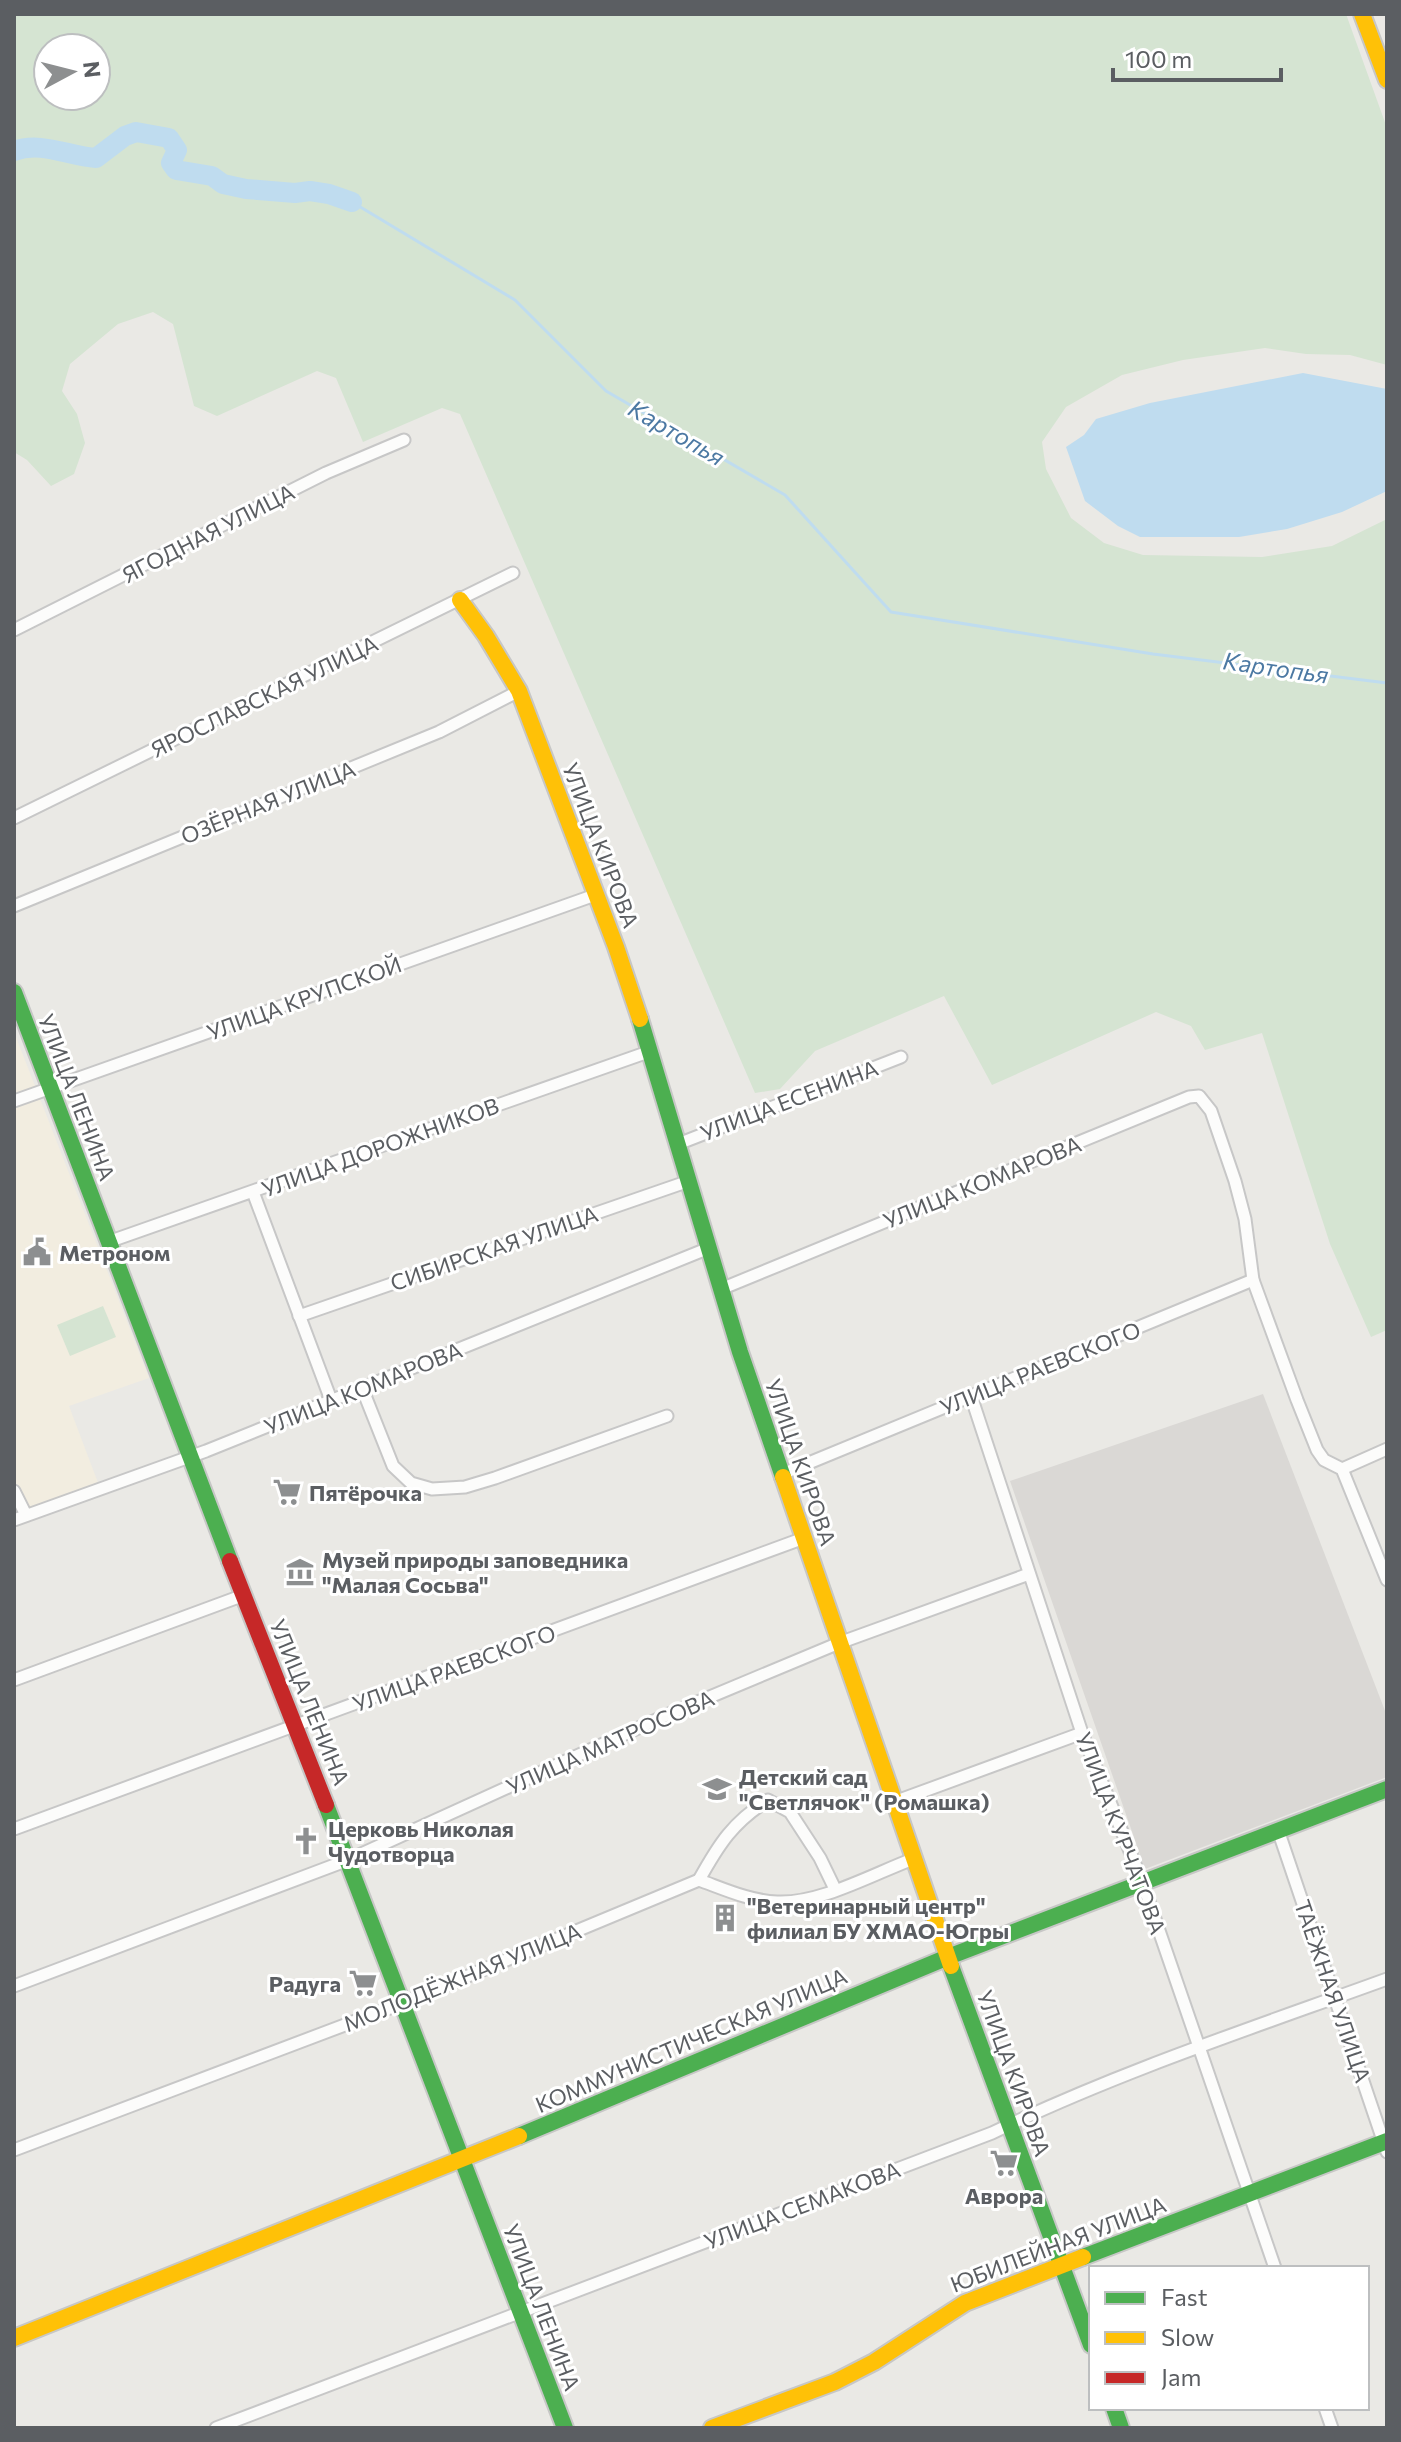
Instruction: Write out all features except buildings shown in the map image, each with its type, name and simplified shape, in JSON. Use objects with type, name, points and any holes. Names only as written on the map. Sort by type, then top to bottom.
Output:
[{"type":"street","points":[[1362,14],[1387,80]]},
{"type":"street","name":"ЯГОДНАЯ УЛИЦА","points":[[14,630],[326,473],[404,440]]},
{"type":"street","name":"ЯРОСЛАВСКАЯ УЛИЦА","points":[[14,818],[513,573]]},
{"type":"street","name":"УЛИЦА КИРОВА","points":[[460,600],[519,691],[535,729],[651,1051],[721,1289],[913,1859],[1089,2339]]},
{"type":"street","name":"ОЗЁРНАЯ УЛИЦА","points":[[14,906],[439,732],[519,691]]},
{"type":"street","name":"УЛИЦА КРУПСКОЙ","points":[[14,1101],[595,895]]},
{"type":"street","name":"УЛИЦА ЛЕНИНА","points":[[14,992],[189,1457],[348,1860],[565,2428]]},
{"type":"street","name":"УЛИЦА ДОРОЖНИКОВ","points":[[108,1242],[651,1051]]},
{"type":"street","name":"УЛИЦА ЕСЕНИНА","points":[[678,1144],[901,1057]]},
{"type":"street","name":"УЛИЦА КОМАРОВА","points":[[721,1289],[1189,1097],[1199,1096],[1211,1111],[1235,1181],[1245,1219],[1253,1280]]},
{"type":"street","name":"СИБИРСКАЯ УЛИЦА","points":[[299,1316],[689,1181]]},
{"type":"street","points":[[253,1192],[331,1400]]},
{"type":"street","name":"УЛИЦА КОМАРОВА","points":[[14,1520],[189,1457],[709,1248]]},
{"type":"street","points":[[1253,1280],[1317,1450],[1324,1460],[1342,1469],[1387,1580]]},
{"type":"street","name":"УЛИЦА РАЕВСКОГО","points":[[782,1474],[1253,1280]]},
{"type":"street","points":[[362,1388],[393,1466],[411,1483],[432,1489],[465,1487],[495,1478],[667,1416]]},
{"type":"street","name":"УЛИЦА КУРЧАТОВА","points":[[971,1396],[1082,1733],[1142,1881],[1274,2266]]},
{"type":"street","points":[[1342,1469],[1387,1449]]},
{"type":"street","points":[[14,1491],[26,1515]]},
{"type":"street","name":"УЛИЦА РАЕВСКОГО","points":[[14,1829],[804,1538]]},
{"type":"street","name":"УЛИЦА МАТРОСОВА","points":[[14,1986],[348,1860],[669,1714],[839,1643],[1029,1574]]},
{"type":"street","points":[[14,1680],[244,1595]]},
{"type":"street","points":[[894,1802],[1082,1733]]},
{"type":"street","name":"КОММУНИСТИЧЕСКАЯ УЛИЦА","points":[[14,2338],[463,2159],[948,1957],[1387,1789]]},
{"type":"street","points":[[835,1889],[820,1858],[790,1812],[768,1800],[744,1815],[719,1844],[699,1880],[747,1897],[794,1902],[835,1889],[913,1859]]},
{"type":"street","name":"ТАЁЖНАЯ УЛИЦА","points":[[1278,1830],[1386,2145]]},
{"type":"street","name":"МОЛОДЁЖНАЯ УЛИЦА","points":[[14,2150],[403,2003],[699,1880]]},
{"type":"street","name":"УЛИЦА СЕМАКОВА","points":[[216,2428],[1009,2125],[1199,2048],[1387,1979]]},
{"type":"street","name":"ЮБИЛЕЙНАЯ УЛИЦА","points":[[712,2428],[854,2373],[894,2350],[962,2303],[1248,2193],[1386,2145]]},
{"type":"shaded area","points":[[14,1032],[149,1378],[69,1406],[100,1488],[26,1515],[14,1491]]},
{"type":"shaded area","points":[[1263,1394],[1387,1716],[1387,1777],[1145,1869],[1010,1481]]},
{"type":"green space","points":[[14,14],[1346,14],[1387,128],[1387,365],[1350,355],[1306,354],[1265,348],[1183,360],[1122,375],[1066,407],[1042,442],[1046,469],[1071,518],[1104,543],[1143,555],[1262,557],[1332,546],[1387,519],[1387,1330],[1371,1337],[1330,1244],[1262,1033],[1205,1050],[1191,1026],[1156,1012],[992,1085],[944,996],[815,1051],[780,1089],[755,1093],[460,414],[442,408],[363,442],[336,378],[317,371],[217,416],[194,406],[173,324],[153,312],[118,324],[70,364],[62,391],[77,414],[85,443],[74,474],[51,486],[27,460],[14,452]]},
{"type":"green space","points":[[103,1306],[116,1337],[70,1356],[57,1325]]},
{"type":"water","points":[[1303,373],[1387,389],[1387,491],[1342,512],[1287,529],[1239,537],[1140,537],[1118,526],[1085,501],[1066,447],[1084,435],[1096,419],[1150,403]]},
{"type":"waterway","name":"Картопья","points":[[14,151],[44,148],[96,158],[125,136],[136,132],[169,138],[177,150],[171,163],[176,170],[212,176],[223,184],[246,189],[295,193],[310,191],[352,202]]},
{"type":"waterway","name":"Картопья","points":[[352,202],[515,300],[606,391],[785,495],[891,612],[1153,654],[1387,683]]},
{"type":"traffic: fast","points":[[14,992],[230,1561]]},
{"type":"traffic: fast","points":[[640,1019],[740,1352],[783,1477]]},
{"type":"traffic: fast","points":[[519,2136],[948,1957],[1387,1789]]},
{"type":"traffic: fast","points":[[326,1805],[565,2428]]},
{"type":"traffic: fast","points":[[951,1966],[1089,2340]]},
{"type":"traffic: fast","points":[[1083,2257],[1387,2141]]},
{"type":"traffic: fast","points":[[1115,2410],[1121,2428]]},
{"type":"traffic: slow","points":[[1362,14],[1387,80]]},
{"type":"traffic: slow","points":[[460,600],[519,691],[616,947],[640,1019]]},
{"type":"traffic: slow","points":[[783,1477],[951,1966]]},
{"type":"traffic: slow","points":[[14,2338],[519,2136]]},
{"type":"traffic: slow","points":[[712,2428],[835,2382],[874,2362],[965,2303],[1083,2257]]},
{"type":"traffic: jam","points":[[230,1561],[326,1805]]},
{"type":"place","name":"Метроном","points":[[37,1252]]},
{"type":"place","name":"Пятёрочка","points":[[287,1492]]},
{"type":"place","name":"Музей природы заповедника \"Малая Сосьва\"","points":[[300,1572]]},
{"type":"place","name":"Детский сад \"Светлячок\" (Ромашка)","points":[[717,1789]]},
{"type":"place","name":"Церковь Николая Чудотворца","points":[[306,1841]]},
{"type":"place","name":"\"Ветеринарный центр\" филиал БУ ХМАО-Югры","points":[[725,1918]]},
{"type":"place","name":"Радуга","points":[[363,1983]]},
{"type":"place","name":"Аврора","points":[[1004,2163]]}]
